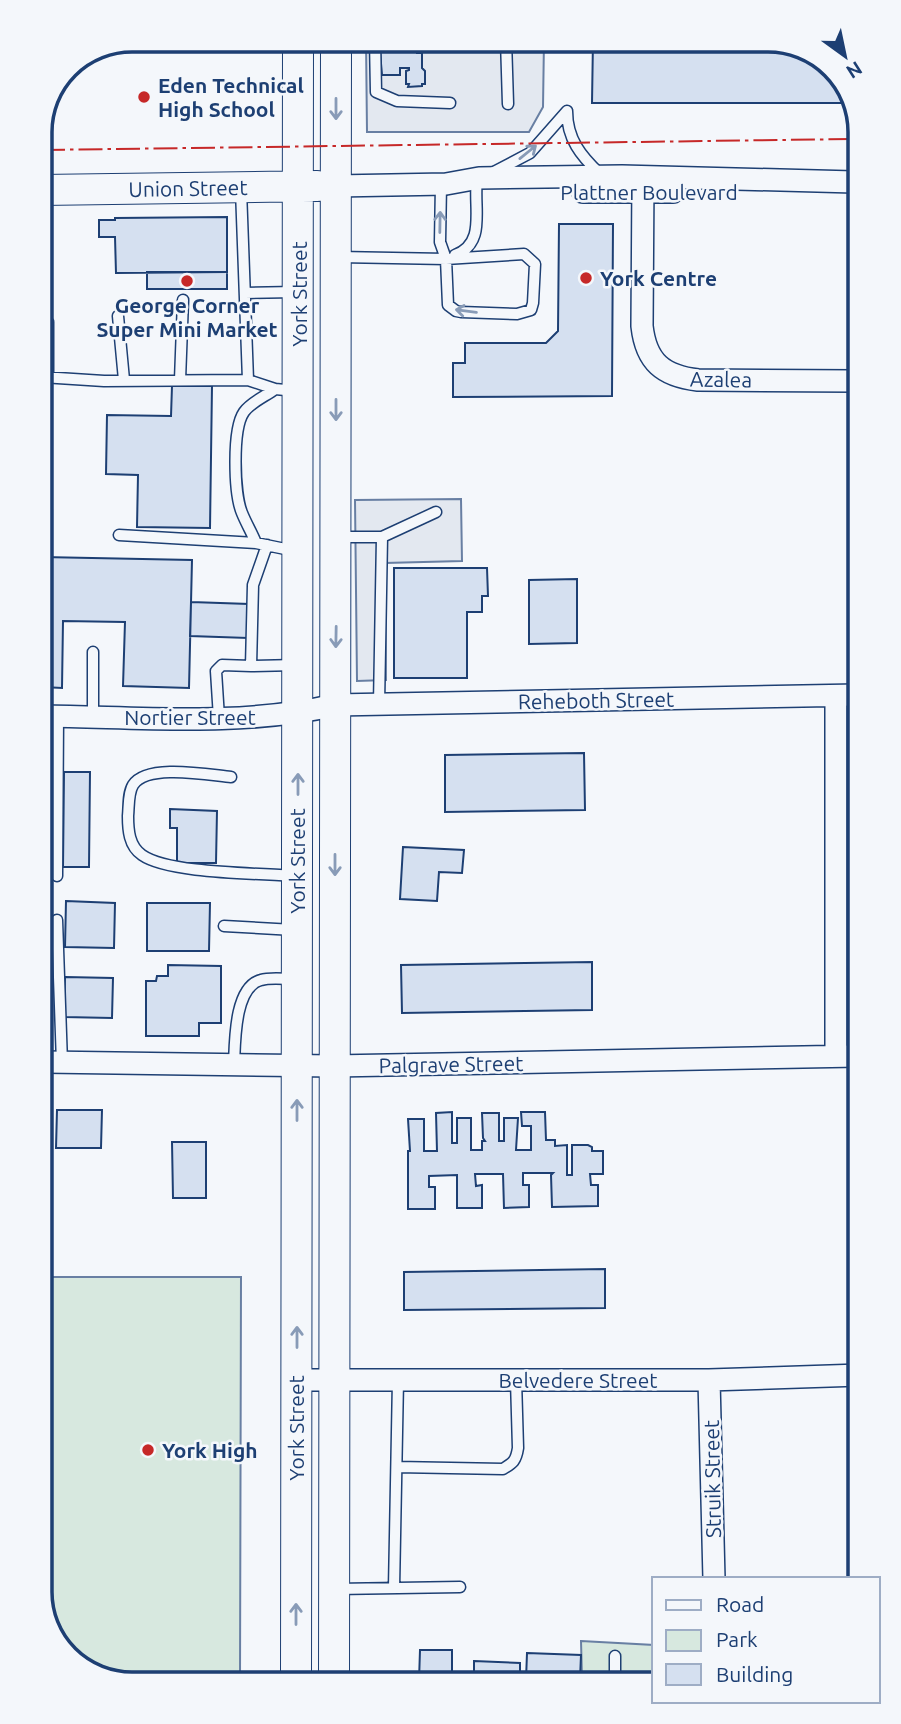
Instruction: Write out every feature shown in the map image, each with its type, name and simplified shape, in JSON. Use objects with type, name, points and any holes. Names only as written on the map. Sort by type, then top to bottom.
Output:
[{"type":"main road","name":"York Street","points":[[296,1671],[298,551],[287,390],[299,292],[298,53]]},
{"type":"main road","name":"York Street","points":[[334,1671],[335,705],[337,537],[346,261],[336,186],[335,53]]},
{"type":"main road","name":"Union Street","points":[[53,190],[336,186]]},
{"type":"street","name":"Plattner Boulevard","points":[[336,186],[607,177],[643,184],[848,193]]},
{"type":"street","name":"Plattner Boulevard","points":[[477,183],[848,182]]},
{"type":"street","name":"Azalea","points":[[643,184],[642,326],[644,341],[654,362],[680,378],[698,380],[848,381]]},
{"type":"street","name":"Reheboth Street","points":[[335,705],[846,696]]},
{"type":"street","points":[[836,1056],[846,696]]},
{"type":"street","name":"Nortier Street","points":[[53,716],[257,718],[298,714],[335,705]]},
{"type":"street","name":"Palgrave Street","points":[[53,1062],[334,1066],[848,1056]]},
{"type":"street","name":"Belvedere Street","points":[[296,1380],[709,1380],[848,1375]]},
{"type":"street","name":"Struik Street","points":[[709,1380],[714,1577]]},
{"type":"lane","points":[[375,53],[376,92],[397,101],[450,103]]},
{"type":"lane","points":[[506,53],[508,104]]},
{"type":"lane","points":[[502,256],[486,252],[478,245],[477,183],[530,153],[567,111],[567,126],[572,139],[584,158],[607,177]]},
{"type":"lane","points":[[346,261],[446,259],[524,254],[535,264],[533,307],[525,313],[454,310],[448,305],[446,259],[440,243],[443,184]]},
{"type":"lane","points":[[241,187],[248,380]]},
{"type":"lane","points":[[446,259],[467,251],[476,239]]},
{"type":"lane","points":[[245,293],[299,292]]},
{"type":"lane","points":[[180,380],[183,300]]},
{"type":"lane","points":[[118,316],[124,380]]},
{"type":"lane","points":[[53,377],[248,380],[287,390]]},
{"type":"lane","points":[[251,666],[253,584],[261,544],[242,513],[237,493],[237,437],[244,412],[287,390]]},
{"type":"lane","points":[[337,537],[382,537],[436,512]]},
{"type":"lane","points":[[118,535],[261,544],[298,551]]},
{"type":"lane","points":[[379,704],[382,537]]},
{"type":"lane","points":[[93,652],[93,716]]},
{"type":"lane","points":[[219,718],[216,670],[222,665],[298,665]]},
{"type":"lane","points":[[53,758],[57,876]]},
{"type":"lane","points":[[231,777],[166,772],[150,774],[137,781],[130,793],[128,818],[130,839],[137,850],[158,863],[183,868],[297,876]]},
{"type":"lane","points":[[53,1062],[57,920]]},
{"type":"lane","points":[[224,926],[297,930]]},
{"type":"lane","points":[[234,1065],[238,1016],[244,995],[250,986],[260,980],[297,979]]},
{"type":"lane","points":[[394,1588],[398,1380]]},
{"type":"lane","points":[[397,1467],[503,1469],[513,1464],[517,1459],[518,1448],[516,1380]]},
{"type":"lane","points":[[334,1589],[460,1587]]},
{"type":"lane","points":[[615,1656],[615,1672]]},
{"type":"green space","name":"York High","points":[[52,1277],[241,1277],[240,1671],[127,1671],[107,1667],[92,1661],[76,1648],[63,1632],[54,1607]]},
{"type":"green space","points":[[581,1641],[652,1645],[652,1672],[582,1672]]},
{"type":"shaded area","points":[[366,53],[544,53],[543,107],[529,132],[367,132]]},
{"type":"shaded area","points":[[461,499],[462,561],[385,563],[386,680],[357,681],[355,500]]},
{"type":"building","points":[[380,53],[422,53],[425,84],[422,86],[408,87],[406,71],[409,68],[400,68],[400,75],[382,75]]},
{"type":"building","points":[[593,53],[784,54],[810,64],[810,91],[837,91],[842,103],[592,103]]},
{"type":"building","points":[[227,217],[227,272],[116,273],[115,237],[99,237],[99,220]]},
{"type":"building","name":"York Centre","points":[[559,224],[613,224],[612,396],[453,397],[453,363],[465,363],[465,343],[546,343],[558,331]]},
{"type":"building","name":"George Corner Super Mini Market","points":[[147,272],[227,272],[227,289],[147,289]]},
{"type":"building","points":[[172,386],[212,386],[210,528],[137,527],[138,475],[106,474],[107,415],[171,416]]},
{"type":"building","points":[[53,557],[192,560],[189,688],[123,686],[125,622],[63,621],[62,688],[53,688]]},
{"type":"building","points":[[394,568],[487,568],[488,596],[482,596],[482,612],[467,612],[467,678],[394,678]]},
{"type":"building","points":[[577,579],[577,643],[529,644],[529,580]]},
{"type":"building","points":[[191,602],[249,604],[248,638],[190,636]]},
{"type":"building","points":[[584,753],[585,810],[445,812],[445,755]]},
{"type":"building","points":[[64,772],[90,772],[89,867],[63,867]]},
{"type":"building","points":[[170,809],[217,811],[216,863],[177,863],[177,828],[170,828]]},
{"type":"building","points":[[403,847],[464,850],[462,873],[439,872],[437,901],[400,899]]},
{"type":"building","points":[[66,901],[115,903],[114,948],[65,947]]},
{"type":"building","points":[[147,903],[210,903],[209,951],[147,951]]},
{"type":"building","points":[[592,962],[592,1010],[402,1013],[401,965]]},
{"type":"building","points":[[168,965],[221,966],[221,1023],[199,1023],[199,1036],[146,1036],[146,981],[156,981],[157,976],[168,976]]},
{"type":"building","points":[[65,977],[113,978],[112,1018],[64,1017]]},
{"type":"building","points":[[57,1110],[102,1110],[101,1148],[56,1148]]},
{"type":"building","points":[[452,1112],[452,1143],[457,1143],[457,1118],[471,1118],[471,1150],[482,1150],[482,1141],[485,1141],[482,1113],[499,1113],[499,1141],[504,1141],[504,1118],[518,1118],[516,1150],[531,1150],[531,1126],[522,1126],[521,1112],[545,1112],[546,1140],[555,1140],[555,1146],[567,1145],[567,1175],[572,1175],[572,1145],[588,1145],[592,1147],[592,1151],[603,1151],[603,1174],[590,1174],[591,1185],[598,1185],[598,1206],[552,1207],[553,1173],[523,1173],[523,1185],[529,1185],[529,1207],[504,1208],[503,1174],[475,1174],[476,1186],[482,1185],[482,1208],[457,1208],[457,1175],[429,1176],[429,1187],[435,1187],[435,1209],[408,1209],[408,1119],[424,1119],[424,1151],[437,1151],[436,1113]]},
{"type":"building","points":[[172,1142],[206,1142],[206,1198],[173,1198]]},
{"type":"building","points":[[605,1269],[605,1308],[404,1310],[404,1272]]},
{"type":"building","points":[[420,1650],[452,1650],[452,1672],[419,1671]]},
{"type":"building","points":[[527,1653],[581,1655],[580,1672],[526,1672]]},
{"type":"building","points":[[474,1661],[520,1663],[520,1672],[474,1672]]},
{"type":"power","points":[[53,150],[848,139]]},
{"type":"place","name":"Eden Technical High School","points":[[144,97]]},
{"type":"place","name":"York Centre","points":[[586,278]]},
{"type":"place","name":"George Corner Super Mini Market","points":[[187,281]]},
{"type":"place","name":"York High","points":[[148,1450]]}]
